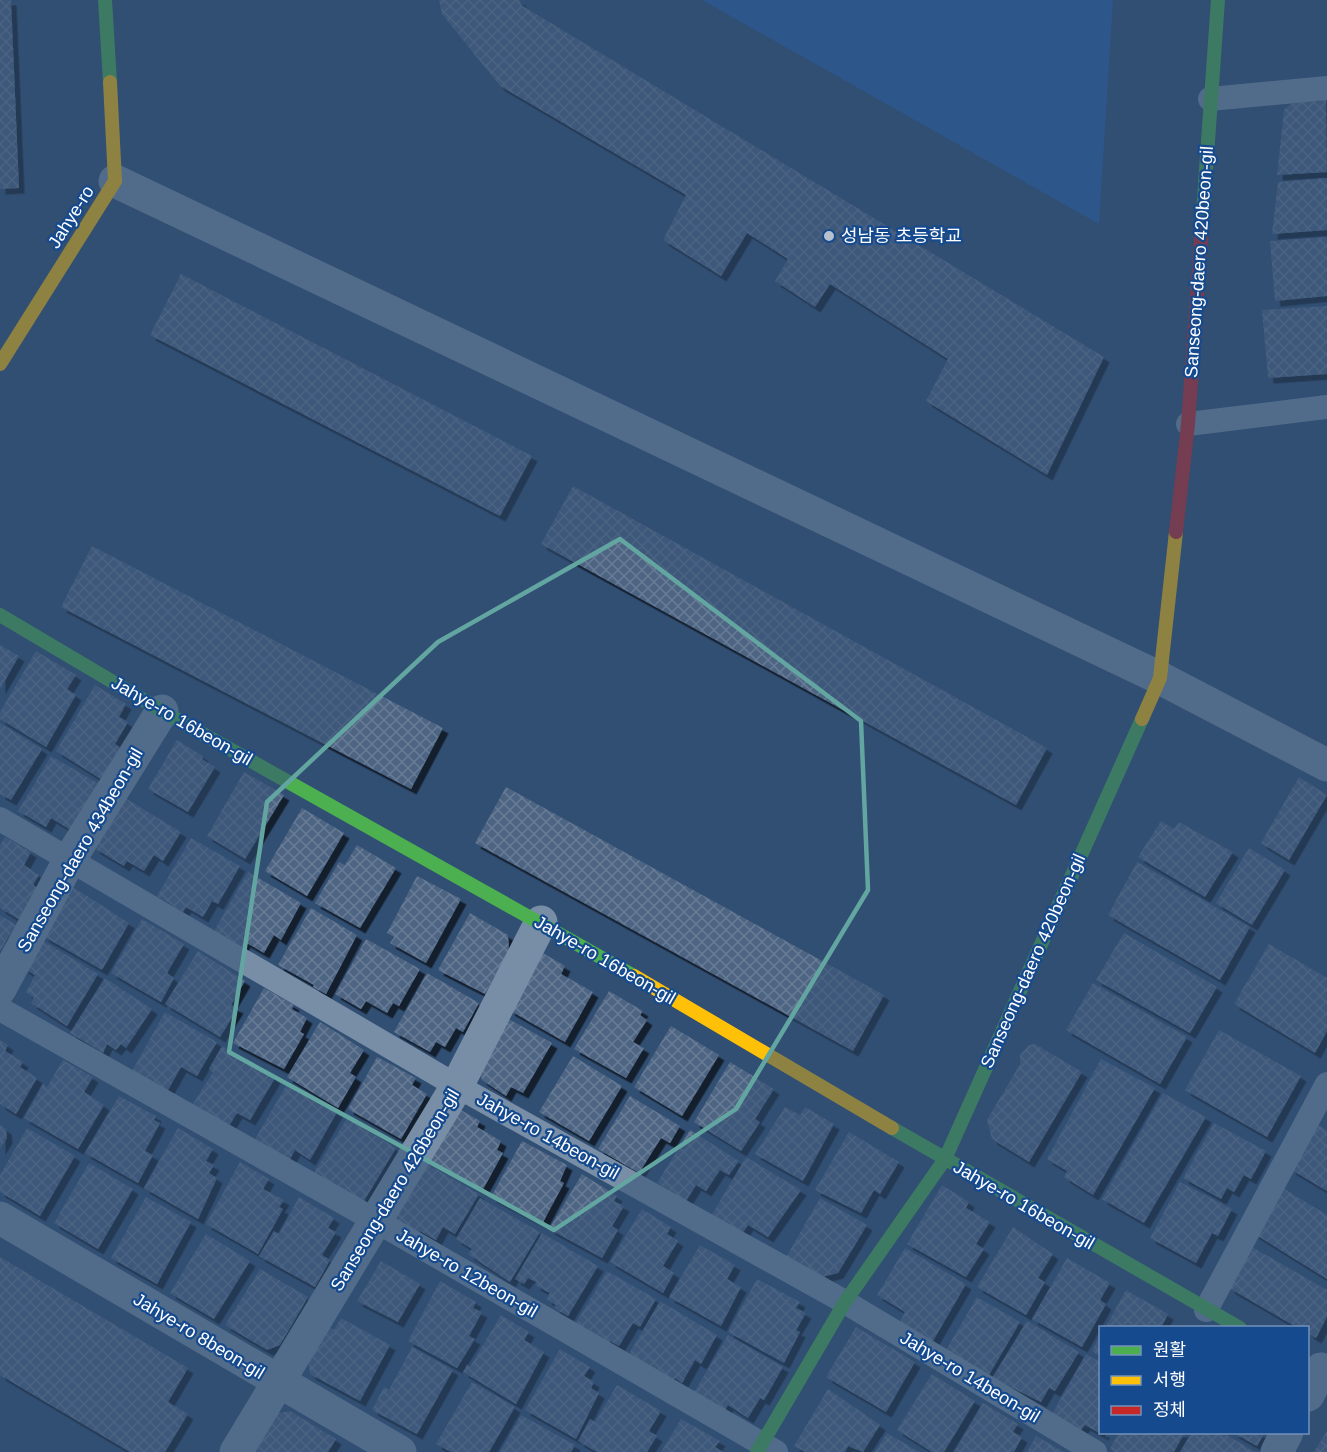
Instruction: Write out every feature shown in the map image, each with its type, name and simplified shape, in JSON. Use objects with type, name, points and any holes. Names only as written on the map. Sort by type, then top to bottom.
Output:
[{"type":"street","name":"Jahye-ro","points":[[0,364],[115,181],[105,0]]},
{"type":"street","name":"Sanseong-daero 420beon-gil","points":[[765,1449],[845,1302],[945,1159],[1160,678],[1188,424],[1218,0]]},
{"type":"street","points":[[115,181],[1160,678],[1327,765]]},
{"type":"street","name":"Jahye-ro 16beon-gil","points":[[0,615],[162,711],[541,922],[945,1159],[1236,1326]]},
{"type":"street","name":"Sanseong-daero 434beon-gil","points":[[0,989],[70,859],[162,711]]},
{"type":"street","name":"Sanseong-daero 426beon-gil","points":[[236,1452],[378,1221],[457,1086],[541,922]]},
{"type":"street","name":"Jahye-ro 8beon-gil","points":[[0,1218],[400,1452]]},
{"type":"street","points":[[1277,1452],[1286,1434]]},
{"type":"lane","points":[[1210,99],[1327,88]]},
{"type":"lane","points":[[1188,424],[1327,407]]},
{"type":"lane","name":"Jahye-ro 14beon-gil","points":[[0,819],[457,1086],[845,1302],[1095,1452]]},
{"type":"lane","name":"Jahye-ro 12beon-gil","points":[[0,1009],[378,1221],[765,1449]]},
{"type":"lane","points":[[1206,1310],[1327,1084]]},
{"type":"highlighted area","points":[[620,539],[861,721],[868,890],[736,1109],[554,1230],[229,1052],[267,802],[438,642]]},
{"type":"shaded area","points":[[702,0],[1113,0],[1099,224]]},
{"type":"building","points":[[0,0],[11,0],[19,188],[0,189]]},
{"type":"building","name":"성남동 초등학교","points":[[439,0],[520,0],[521,5],[1104,357],[1047,475],[926,401],[948,359],[830,284],[815,307],[775,281],[788,259],[747,233],[721,276],[663,240],[686,195],[500,86],[442,14]]},
{"type":"building","points":[[1326,95],[1327,172],[1277,175],[1284,110],[1299,97]]},
{"type":"building","points":[[1327,178],[1327,230],[1272,234],[1278,182]]},
{"type":"building","points":[[1327,237],[1327,296],[1275,301],[1270,241]]},
{"type":"building","points":[[181,274],[532,456],[500,516],[150,335]]},
{"type":"building","points":[[1327,306],[1327,374],[1268,378],[1262,310]]},
{"type":"building","points":[[573,486],[1047,748],[1016,805],[541,544]]},
{"type":"building","points":[[92,546],[443,728],[411,789],[61,607]]},
{"type":"building","points":[[0,645],[19,656],[0,689]]},
{"type":"building","points":[[36,651],[76,675],[67,689],[76,695],[46,747],[0,719],[0,712]]},
{"type":"building","points":[[95,685],[126,704],[119,717],[128,722],[115,744],[122,749],[104,781],[56,751]]},
{"type":"building","points":[[0,723],[42,749],[11,800],[0,794]]},
{"type":"building","points":[[177,740],[203,756],[202,759],[215,767],[188,812],[148,789]]},
{"type":"building","points":[[51,756],[101,785],[74,832],[51,818],[46,827],[18,811]]},
{"type":"building","points":[[244,772],[284,795],[245,859],[207,836]]},
{"type":"building","points":[[1299,777],[1327,795],[1289,860],[1261,843]]},
{"type":"building","points":[[506,787],[884,995],[853,1051],[475,843]]},
{"type":"building","points":[[125,798],[181,832],[163,861],[154,855],[144,871],[127,861],[124,866],[94,848]]},
{"type":"building","points":[[302,808],[344,833],[307,896],[265,871]]},
{"type":"building","points":[[1161,821],[1174,829],[1179,822],[1233,852],[1205,897],[1138,857]]},
{"type":"building","points":[[5,837],[31,852],[24,865],[39,875],[33,885],[39,889],[20,920],[0,908],[0,845]]},
{"type":"building","points":[[191,838],[240,866],[218,904],[212,901],[203,917],[186,907],[183,912],[157,896]]},
{"type":"building","points":[[357,845],[396,868],[360,928],[315,903],[339,862],[345,865]]},
{"type":"building","points":[[1249,848],[1285,870],[1252,925],[1216,903]]},
{"type":"building","points":[[1137,862],[1250,927],[1220,980],[1108,915]]},
{"type":"building","points":[[248,872],[301,903],[281,940],[274,935],[264,953],[245,942],[243,947],[214,931]]},
{"type":"building","points":[[417,876],[461,899],[426,963],[390,943],[394,937],[387,933]]},
{"type":"building","points":[[73,887],[129,923],[102,970],[43,936]]},
{"type":"building","points":[[311,908],[357,935],[326,994],[278,965]]},
{"type":"building","points":[[470,913],[508,935],[509,951],[485,994],[438,970]]},
{"type":"building","points":[[0,915],[16,925],[0,951]]},
{"type":"building","points":[[142,919],[184,944],[167,973],[174,978],[161,1002],[111,973]]},
{"type":"building","points":[[1124,933],[1217,987],[1190,1033],[1096,980]]},
{"type":"building","points":[[40,939],[98,974],[67,1026],[31,1003],[34,998],[26,992],[35,975],[23,968]]},
{"type":"building","points":[[366,939],[420,969],[399,1006],[393,1003],[387,1013],[366,1001],[361,1009],[335,994]]},
{"type":"building","points":[[1269,944],[1327,978],[1327,1031],[1315,1053],[1234,1004]]},
{"type":"building","points":[[198,951],[245,981],[231,1005],[238,1008],[220,1037],[165,1004]]},
{"type":"building","points":[[541,952],[565,966],[561,974],[593,992],[565,1042],[509,1010]]},
{"type":"building","points":[[427,973],[479,1003],[463,1032],[456,1028],[445,1047],[436,1042],[430,1052],[394,1032]]},
{"type":"building","points":[[105,978],[152,1009],[126,1048],[121,1044],[116,1050],[107,1044],[103,1053],[70,1033]]},
{"type":"building","points":[[1093,983],[1187,1037],[1160,1084],[1066,1030]]},
{"type":"building","points":[[264,988],[294,1005],[292,1009],[307,1018],[300,1032],[304,1034],[284,1069],[233,1043]]},
{"type":"building","points":[[609,991],[643,1011],[640,1015],[647,1020],[633,1042],[644,1048],[626,1078],[574,1049]]},
{"type":"building","points":[[165,1012],[217,1042],[197,1076],[181,1067],[167,1092],[132,1071]]},
{"type":"building","points":[[505,1017],[552,1043],[523,1093],[511,1087],[506,1096],[482,1080],[478,1065]]},
{"type":"building","points":[[320,1022],[364,1050],[350,1073],[356,1077],[338,1108],[287,1077]]},
{"type":"building","points":[[671,1026],[719,1055],[682,1116],[634,1087]]},
{"type":"building","points":[[1219,1030],[1301,1076],[1267,1137],[1185,1090]]},
{"type":"building","points":[[0,1040],[8,1045],[5,1051],[23,1062],[20,1067],[37,1078],[16,1114],[0,1104]]},
{"type":"building","points":[[1035,1044],[1082,1072],[1029,1162],[992,1139],[987,1120],[1020,1064],[1020,1055],[1029,1045]]},
{"type":"building","points":[[222,1046],[275,1078],[250,1120],[237,1113],[229,1126],[193,1104],[213,1072],[209,1069]]},
{"type":"building","points":[[573,1056],[622,1086],[589,1141],[539,1112]]},
{"type":"building","points":[[377,1057],[416,1078],[412,1085],[427,1094],[401,1139],[348,1109]]},
{"type":"building","points":[[1101,1059],[1155,1088],[1093,1195],[1064,1177],[1067,1171],[1047,1159]]},
{"type":"building","points":[[63,1060],[93,1077],[84,1092],[104,1105],[78,1149],[24,1118],[43,1084],[47,1087]]},
{"type":"building","points":[[730,1062],[774,1089],[755,1119],[760,1122],[741,1151],[694,1122]]},
{"type":"building","points":[[287,1084],[337,1112],[310,1160],[295,1150],[289,1161],[254,1141]]},
{"type":"building","points":[[1163,1093],[1206,1117],[1144,1223],[1102,1199]]},
{"type":"building","points":[[119,1096],[156,1116],[154,1120],[160,1123],[145,1151],[153,1155],[138,1183],[85,1153]]},
{"type":"building","points":[[630,1096],[680,1126],[670,1143],[661,1138],[639,1173],[598,1149]]},
{"type":"building","points":[[454,1106],[480,1121],[477,1127],[501,1141],[497,1150],[503,1153],[482,1191],[425,1157]]},
{"type":"building","points":[[785,1107],[800,1115],[805,1107],[834,1124],[803,1181],[755,1154]]},
{"type":"building","points":[[347,1118],[396,1148],[364,1201],[313,1174]]},
{"type":"building","points":[[1214,1123],[1266,1151],[1251,1179],[1244,1175],[1234,1192],[1227,1188],[1221,1199],[1183,1178]]},
{"type":"building","points":[[0,1125],[6,1129],[7,1138],[0,1149]]},
{"type":"building","points":[[1318,1125],[1327,1130],[1327,1191],[1290,1169]]},
{"type":"building","points":[[27,1128],[75,1156],[40,1216],[0,1192],[0,1175]]},
{"type":"building","points":[[178,1128],[213,1149],[206,1161],[214,1165],[209,1173],[217,1178],[198,1219],[144,1188]]},
{"type":"building","points":[[690,1130],[739,1161],[729,1175],[720,1170],[706,1191],[696,1185],[686,1201],[657,1183]]},
{"type":"building","points":[[849,1132],[899,1162],[880,1194],[874,1190],[861,1213],[815,1190]]},
{"type":"building","points":[[522,1141],[567,1165],[560,1181],[564,1183],[542,1224],[491,1197]]},
{"type":"building","points":[[746,1157],[801,1190],[768,1237],[748,1225],[742,1234],[711,1216]]},
{"type":"building","points":[[240,1162],[269,1179],[263,1189],[284,1200],[279,1207],[283,1209],[258,1254],[206,1224]]},
{"type":"building","points":[[424,1162],[479,1194],[455,1234],[443,1227],[436,1240],[420,1231],[417,1235],[397,1220],[397,1210]]},
{"type":"building","points":[[89,1163],[133,1189],[98,1249],[54,1223]]},
{"type":"building","points":[[582,1174],[617,1196],[614,1201],[624,1206],[612,1226],[618,1230],[602,1258],[549,1229]]},
{"type":"building","points":[[1180,1182],[1232,1209],[1218,1236],[1212,1233],[1196,1263],[1150,1238]]},
{"type":"building","points":[[942,1185],[969,1202],[966,1208],[990,1222],[976,1244],[984,1249],[966,1277],[907,1244]]},
{"type":"building","points":[[1281,1187],[1327,1215],[1327,1279],[1253,1233]]},
{"type":"building","points":[[146,1197],[191,1222],[157,1284],[111,1258]]},
{"type":"building","points":[[299,1197],[334,1218],[328,1228],[336,1232],[322,1255],[330,1260],[315,1287],[259,1256],[274,1231],[279,1234]]},
{"type":"building","points":[[480,1198],[540,1232],[510,1282],[468,1254],[472,1249],[456,1239]]},
{"type":"building","points":[[820,1198],[867,1225],[838,1273],[818,1278],[785,1259]]},
{"type":"building","points":[[642,1209],[671,1227],[667,1234],[678,1241],[663,1266],[674,1273],[663,1293],[610,1262]]},
{"type":"building","points":[[1013,1227],[1053,1254],[1038,1278],[1045,1282],[1026,1315],[977,1287]]},
{"type":"building","points":[[542,1233],[598,1266],[568,1316],[554,1308],[556,1305],[546,1299],[550,1293],[535,1285],[536,1282],[528,1278],[524,1284],[515,1279]]},
{"type":"building","points":[[206,1234],[250,1261],[214,1319],[170,1293]]},
{"type":"building","points":[[700,1245],[735,1265],[727,1279],[741,1287],[721,1326],[669,1297]]},
{"type":"building","points":[[1252,1247],[1327,1290],[1327,1317],[1316,1338],[1309,1334],[1309,1326],[1295,1326],[1229,1288]]},
{"type":"building","points":[[905,1248],[966,1284],[933,1341],[900,1322],[905,1312],[877,1295]]},
{"type":"building","points":[[0,1257],[188,1368],[168,1402],[188,1414],[165,1452],[130,1452],[0,1375]]},
{"type":"building","points":[[1067,1258],[1110,1283],[1100,1300],[1106,1304],[1082,1347],[1032,1319]]},
{"type":"building","points":[[381,1261],[420,1284],[398,1322],[357,1301]]},
{"type":"building","points":[[260,1269],[308,1297],[280,1345],[267,1350],[225,1325]]},
{"type":"building","points":[[607,1271],[656,1299],[640,1327],[633,1323],[619,1346],[610,1341],[607,1346],[573,1328]]},
{"type":"building","points":[[757,1279],[800,1302],[796,1308],[806,1313],[796,1330],[800,1332],[784,1363],[728,1332]]},
{"type":"building","points":[[440,1281],[476,1302],[473,1308],[482,1312],[469,1336],[475,1339],[457,1368],[408,1341]]},
{"type":"building","points":[[1126,1290],[1168,1314],[1162,1326],[1106,1326]]},
{"type":"building","points":[[977,1297],[1020,1322],[989,1375],[946,1350]]},
{"type":"building","points":[[660,1301],[717,1335],[701,1364],[695,1360],[682,1383],[675,1378],[670,1384],[626,1359]]},
{"type":"building","points":[[501,1315],[529,1332],[524,1340],[544,1352],[516,1404],[463,1372],[467,1365],[470,1367]]},
{"type":"building","points":[[341,1318],[390,1345],[360,1401],[310,1374],[308,1355],[325,1325],[334,1330]]},
{"type":"building","points":[[1027,1321],[1079,1352],[1055,1391],[1049,1388],[1041,1402],[992,1378]]},
{"type":"building","points":[[856,1327],[915,1362],[886,1412],[826,1377]]},
{"type":"building","points":[[728,1335],[783,1367],[764,1400],[760,1398],[748,1418],[728,1405],[723,1414],[692,1396]]},
{"type":"building","points":[[1099,1337],[1099,1355],[1092,1351]]},
{"type":"building","points":[[412,1347],[453,1370],[417,1434],[372,1410],[384,1387],[389,1390]]},
{"type":"building","points":[[560,1349],[590,1367],[584,1376],[594,1382],[591,1388],[599,1393],[576,1439],[525,1410]]},
{"type":"building","points":[[1086,1354],[1099,1361],[1099,1433],[1085,1425],[1081,1430],[1052,1414]]},
{"type":"building","points":[[932,1374],[975,1401],[944,1452],[932,1452],[897,1430]]},
{"type":"building","points":[[472,1382],[515,1407],[489,1452],[451,1452],[436,1444]]},
{"type":"building","points":[[617,1385],[661,1411],[649,1431],[657,1436],[647,1452],[597,1452],[578,1441],[590,1419],[595,1422]]},
{"type":"building","points":[[828,1389],[880,1425],[863,1452],[848,1446],[845,1452],[805,1452],[794,1446]]},
{"type":"building","points":[[983,1403],[1018,1424],[1013,1432],[1022,1437],[1014,1452],[954,1452]]},
{"type":"building","points":[[290,1411],[336,1439],[328,1452],[249,1452],[269,1415]]},
{"type":"building","points":[[521,1415],[575,1445],[571,1452],[500,1452]]},
{"type":"building","points":[[681,1419],[720,1441],[715,1447],[723,1452],[661,1452]]},
{"type":"building","points":[[1327,1431],[1327,1452],[1314,1452]]},
{"type":"building","points":[[887,1433],[919,1452],[875,1452]]},
{"type":"building","points":[[1118,1434],[1184,1434],[1174,1452],[1115,1452],[1110,1449]]},
{"type":"building","points":[[1191,1434],[1225,1434],[1255,1452],[1180,1452]]},
{"type":"building","points":[[1236,1434],[1264,1434],[1257,1446]]},
{"type":"building","points":[[1036,1436],[1064,1452],[1027,1452]]},
{"type":"traffic: fast","points":[[105,0],[110,82]]},
{"type":"traffic: fast","points":[[1202,226],[1218,0]]},
{"type":"traffic: fast","points":[[0,615],[162,711],[634,976]]},
{"type":"traffic: fast","points":[[757,1452],[845,1302],[945,1159],[1142,719]]},
{"type":"traffic: fast","points":[[892,1128],[1237,1326]]},
{"type":"traffic: slow","points":[[0,364],[115,181],[110,82]]},
{"type":"traffic: slow","points":[[1142,719],[1160,678],[1176,532]]},
{"type":"traffic: slow","points":[[634,976],[892,1128]]},
{"type":"traffic: jam","points":[[1176,532],[1188,424],[1202,226]]},
{"type":"place","name":"성남동 초등학교","points":[[829,236]]}]
